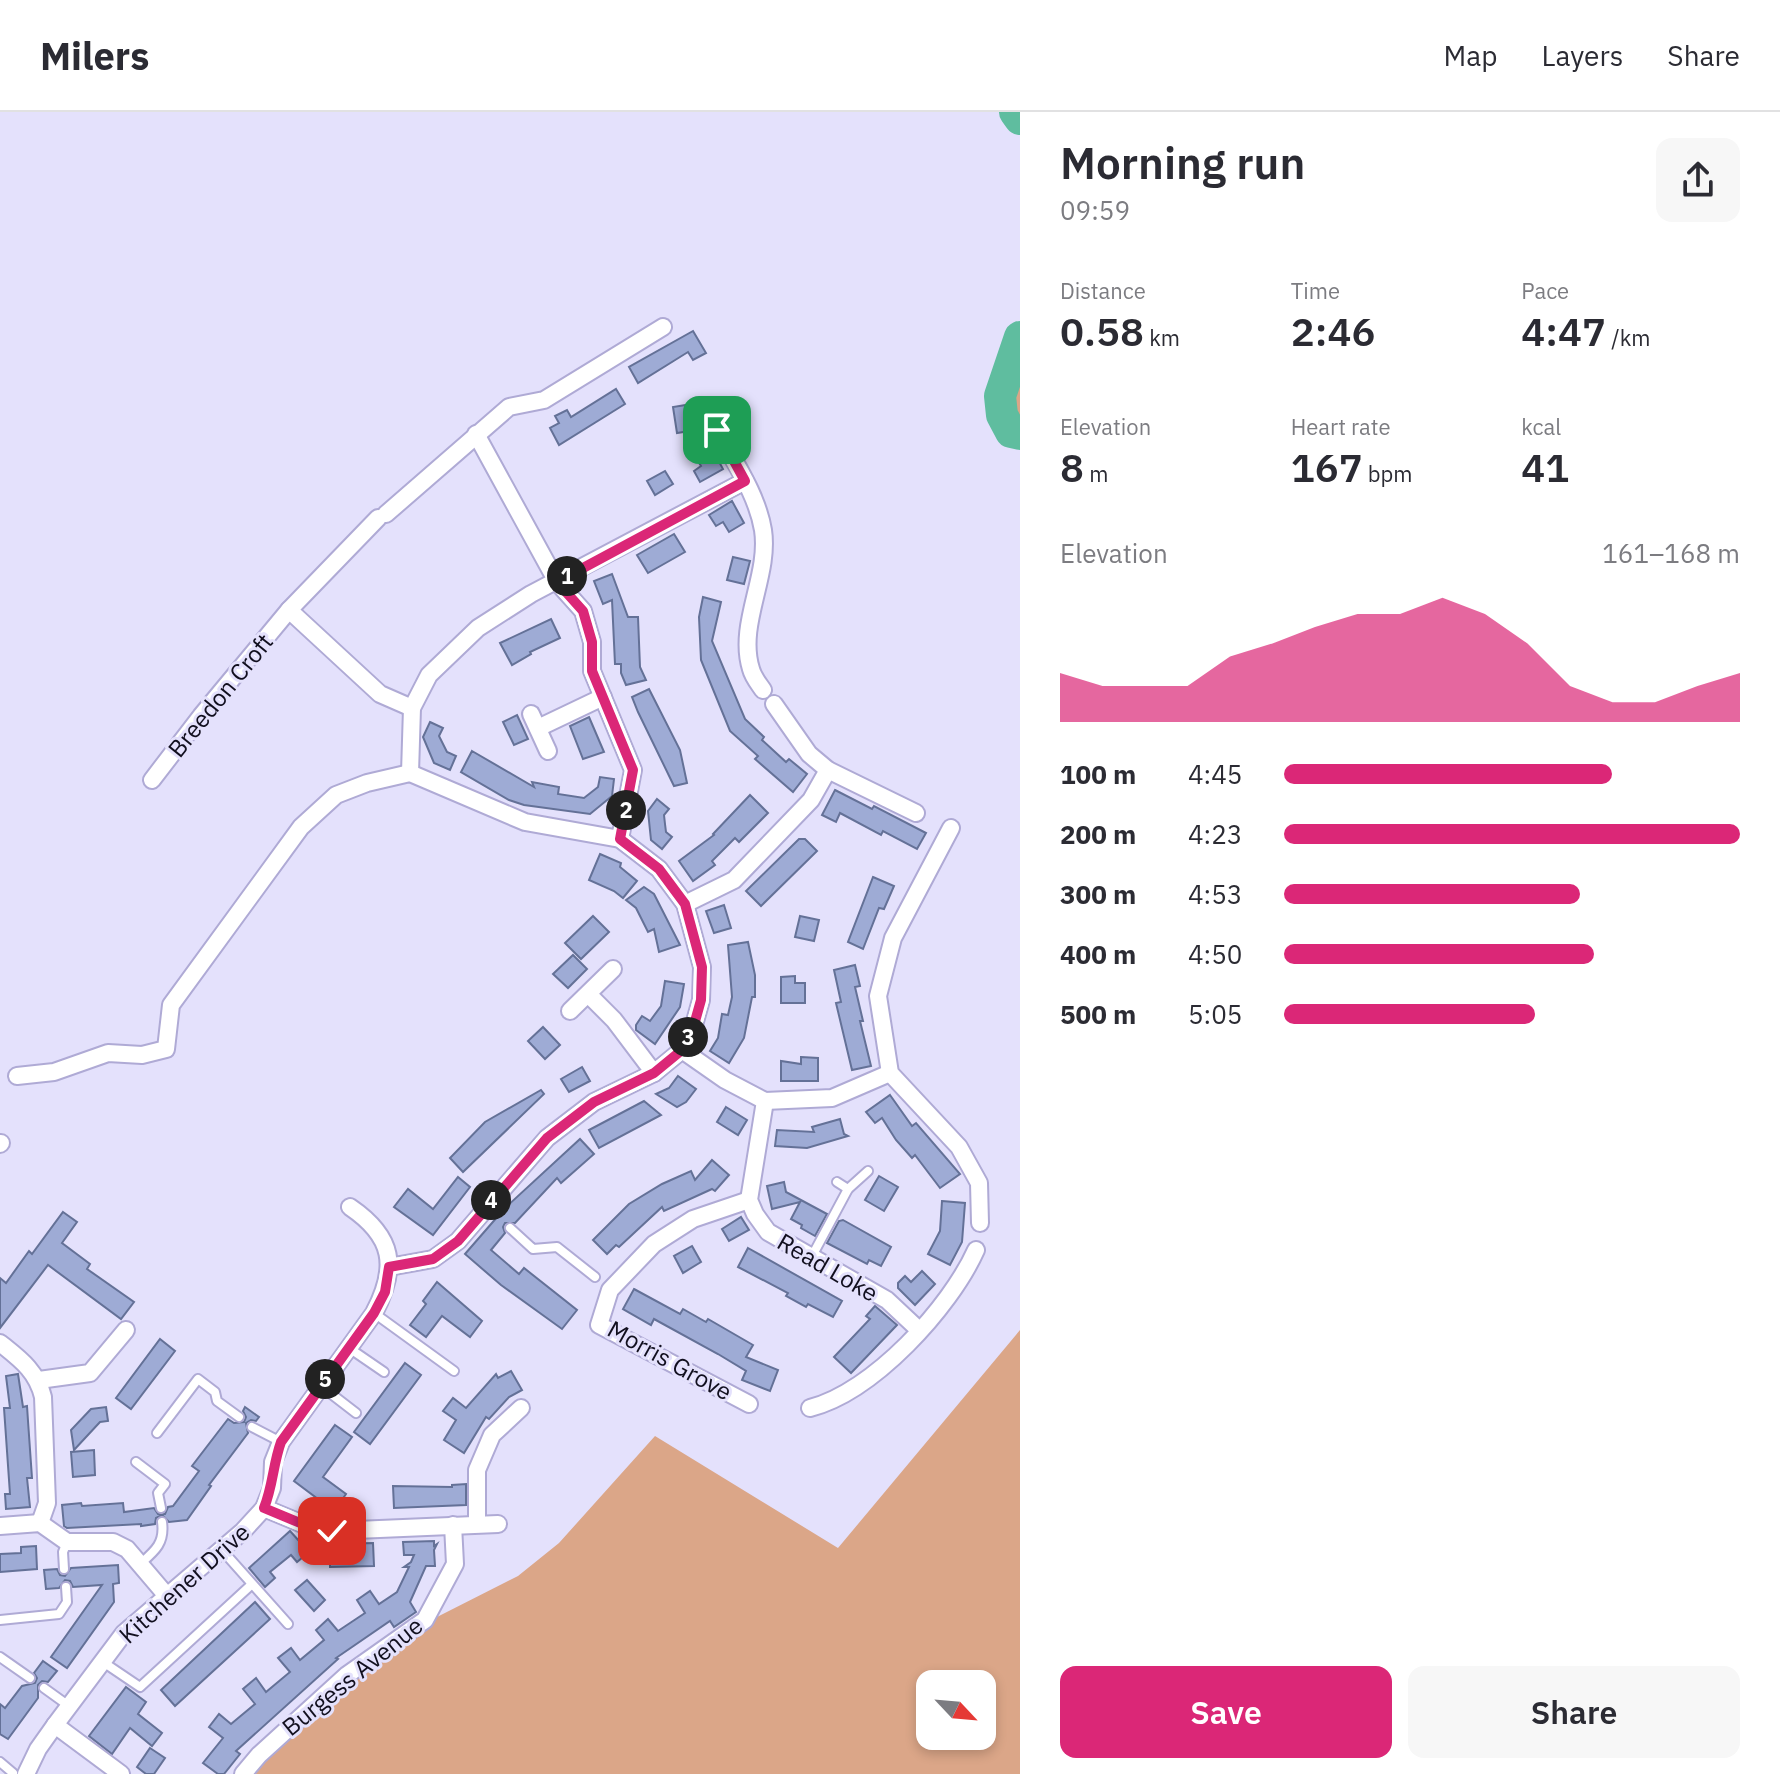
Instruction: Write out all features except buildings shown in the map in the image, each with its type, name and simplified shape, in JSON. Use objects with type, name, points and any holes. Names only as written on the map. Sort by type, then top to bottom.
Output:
[{"type":"street","name":"Breedon Croft","points":[[152,780],[289,610],[382,516],[509,407],[544,400],[663,327]]},
{"type":"street","points":[[717,430],[757,505],[763,533],[761,572],[747,647],[751,672],[763,690]]},
{"type":"street","points":[[476,434],[557,582],[583,611],[592,642],[592,671],[633,770],[620,839]]},
{"type":"street","points":[[410,773],[412,708],[429,675],[478,628],[531,594],[745,481]]},
{"type":"street","name":"Breedon Croft","points":[[289,610],[380,694],[412,708]]},
{"type":"street","points":[[548,751],[535,721],[603,697]]},
{"type":"street","points":[[774,704],[809,754],[828,770],[916,813]]},
{"type":"street","points":[[685,904],[734,880],[811,800],[828,770]]},
{"type":"street","points":[[17,1076],[54,1072],[108,1053],[142,1055],[166,1049],[171,1005],[301,827],[336,795],[367,783],[410,773],[525,822],[620,839],[659,869],[685,904],[702,967],[701,1000],[682,1050],[654,1073],[594,1102],[547,1138],[490,1209],[458,1241],[433,1259],[389,1267],[384,1239],[350,1207]]},
{"type":"street","points":[[951,828],[893,938],[878,996],[890,1073],[959,1147],[979,1183],[980,1223]]},
{"type":"street","points":[[570,1011],[613,969]]},
{"type":"street","points":[[588,994],[614,1020],[654,1073]]},
{"type":"street","points":[[682,1050],[725,1080],[765,1101],[832,1098],[890,1073]]},
{"type":"street","points":[[749,1200],[765,1101]]},
{"type":"street","name":"Read Loke","points":[[749,1200],[768,1232],[887,1300],[919,1330]]},
{"type":"street","name":"Morris Grove","points":[[749,1200],[693,1219],[654,1244],[610,1290],[599,1325],[749,1404]]},
{"type":"street","points":[[810,1408],[826,1404],[876,1373],[938,1311],[964,1275],[976,1250]]},
{"type":"street","name":"Kitchener Drive","points":[[13,1771],[38,1749],[124,1633],[243,1531],[264,1508],[272,1488],[273,1462],[281,1442],[374,1313],[385,1292],[389,1267]]},
{"type":"street","points":[[39,1380],[90,1373],[126,1330]]},
{"type":"street","points":[[0,1343],[39,1380],[43,1397],[47,1503],[40,1523]]},
{"type":"street","points":[[477,1524],[477,1470],[492,1435],[521,1408]]},
{"type":"street","points":[[264,1508],[305,1525],[332,1531],[498,1524]]},
{"type":"street","points":[[0,1526],[40,1523],[67,1542],[113,1542],[127,1549],[167,1596]]},
{"type":"street","name":"Burgess Avenue","points":[[243,1774],[259,1755],[347,1675],[425,1620],[455,1564],[453,1525]]},
{"type":"street","points":[[55,1725],[121,1774]]},
{"type":"lane","points":[[811,1258],[848,1189],[868,1171]]},
{"type":"lane","points":[[837,1182],[848,1189]]},
{"type":"lane","points":[[510,1228],[533,1249],[557,1247],[595,1277]]},
{"type":"lane","points":[[374,1313],[454,1371]]},
{"type":"lane","points":[[349,1348],[384,1372]]},
{"type":"lane","points":[[157,1433],[198,1379],[215,1392],[217,1401],[239,1417]]},
{"type":"lane","points":[[320,1386],[356,1413]]},
{"type":"lane","points":[[252,1427],[281,1442]]},
{"type":"lane","points":[[136,1462],[165,1484],[158,1493],[161,1508]]},
{"type":"lane","points":[[140,1564],[158,1548],[162,1522]]},
{"type":"lane","points":[[64,1569],[63,1552],[67,1542]]},
{"type":"lane","points":[[221,1549],[288,1624]]},
{"type":"lane","points":[[103,1661],[140,1687],[251,1585]]},
{"type":"lane","points":[[0,1620],[59,1614],[67,1602],[66,1587]]},
{"type":"lane","points":[[0,1657],[30,1678]]},
{"type":"lane","points":[[44,1688],[69,1706]]},
{"type":"shaded area","points":[[1020,337],[1020,434],[1011,432],[1002,415],[1000,396]]},
{"type":"shaded area","points":[[1020,1330],[1020,1774],[255,1774],[271,1753],[359,1674],[437,1617],[518,1576],[559,1543],[655,1436],[838,1548]]},
{"type":"waterway","points":[[1015,112],[1020,119]]},
{"type":"waterway","points":[[1020,337],[1000,396],[1002,415],[1011,432],[1020,434]]},
{"type":"route","points":[[332,1531],[305,1525],[264,1508],[272,1488],[273,1462],[281,1442],[374,1313],[385,1292],[389,1267],[433,1259],[458,1241],[547,1138],[594,1102],[630,1087],[670,1061],[682,1050],[694,1025],[701,1000],[702,967],[685,904],[659,869],[620,839],[633,770],[592,671],[592,642],[583,611],[557,582],[745,481],[717,430]]}]
